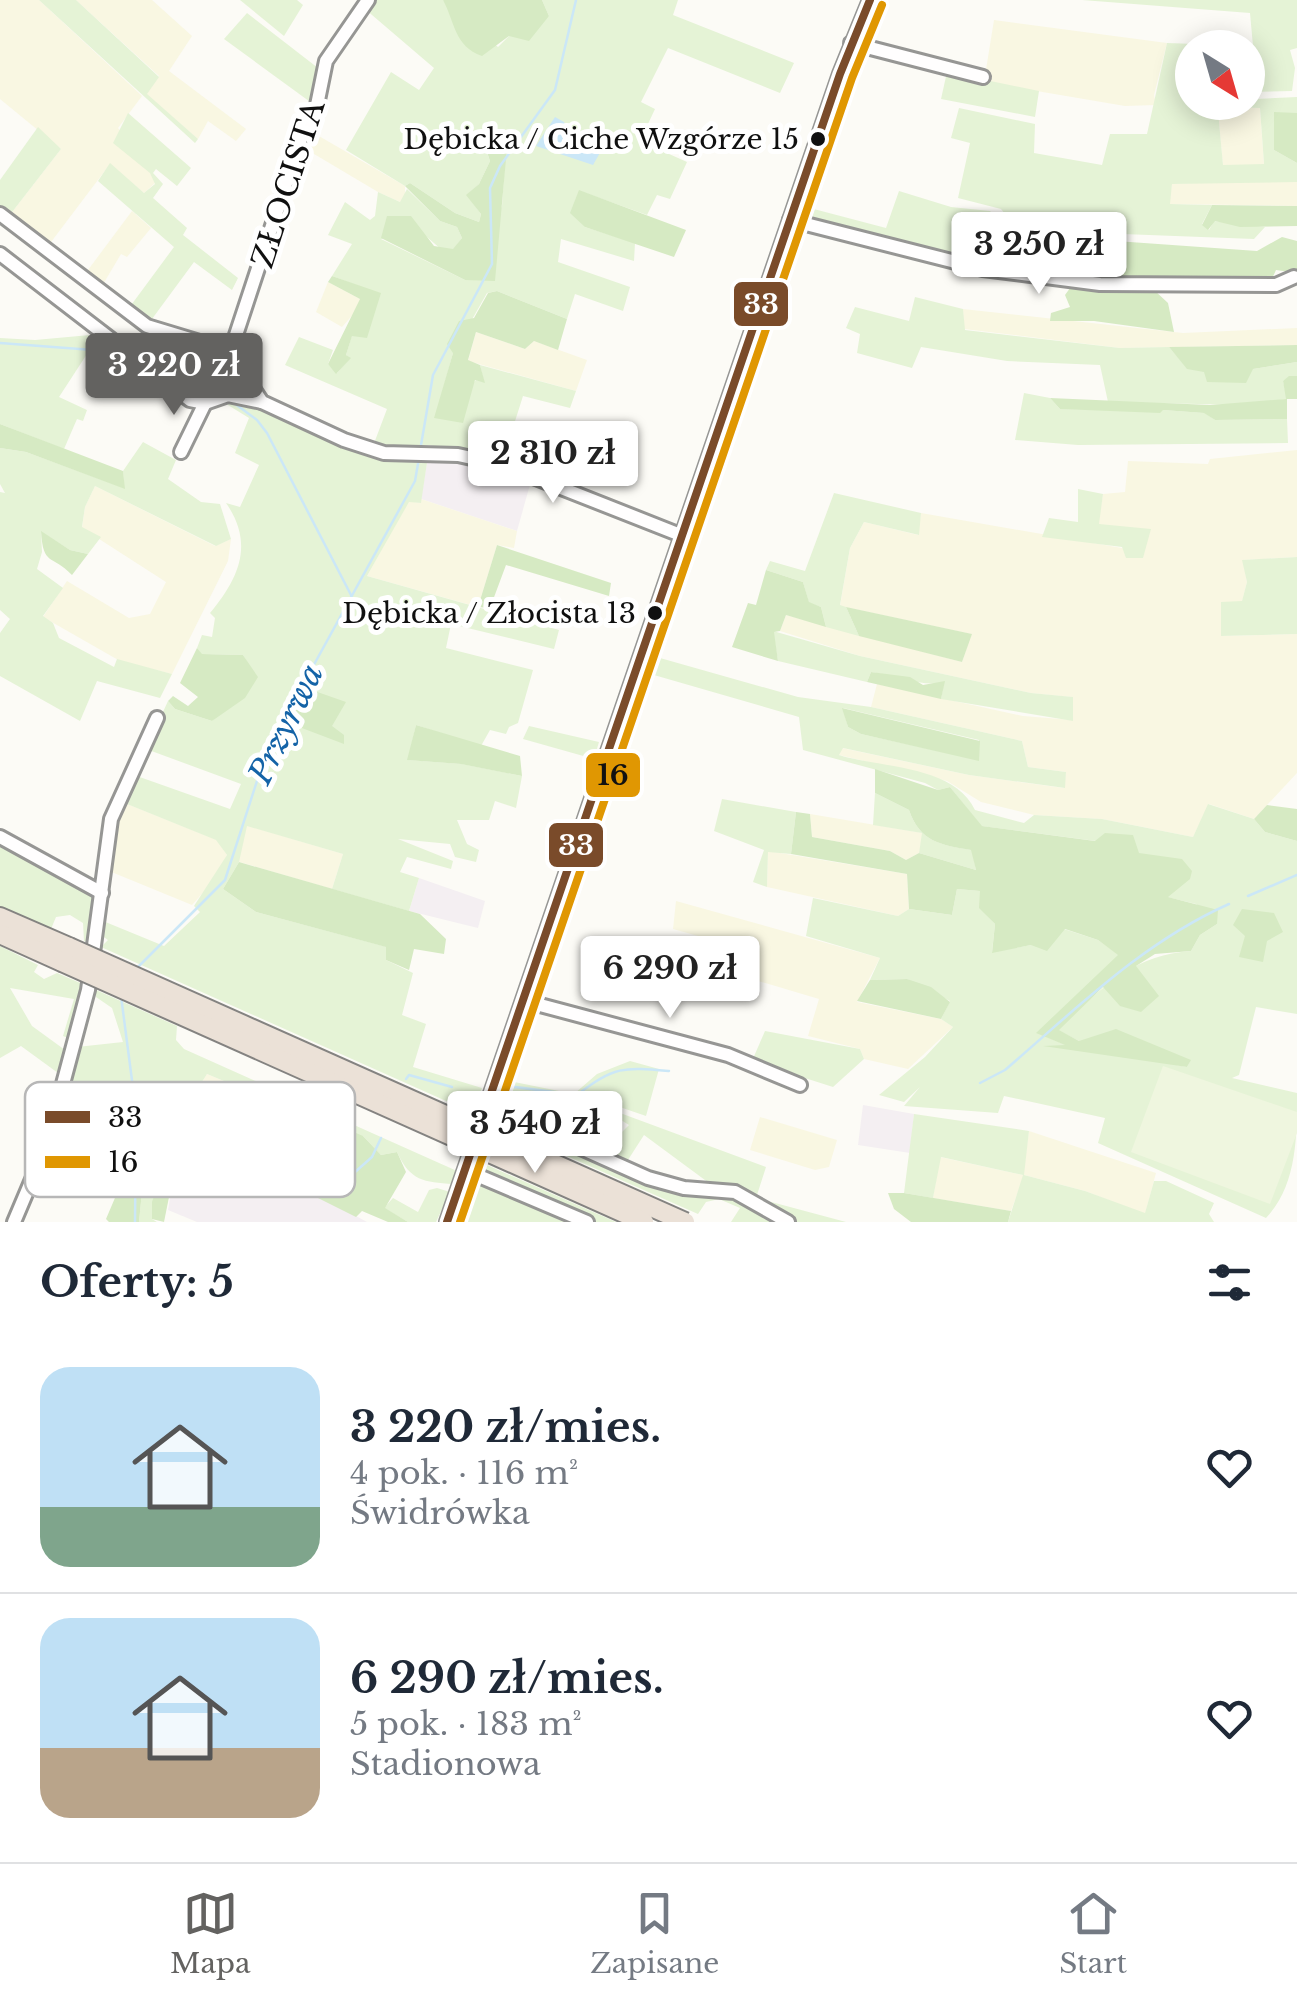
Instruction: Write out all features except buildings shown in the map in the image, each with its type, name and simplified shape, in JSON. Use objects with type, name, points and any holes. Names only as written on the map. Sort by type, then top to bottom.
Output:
[{"type":"highway","points":[[0,917],[65,955],[340,1082]]},
{"type":"highway","points":[[0,934],[65,955],[685,1222]]},
{"type":"highway","points":[[355,1089],[644,1222]]},
{"type":"street","name":"ZŁOCISTA","points":[[232,352],[304,131],[316,110],[323,67],[368,0]]},
{"type":"street","points":[[447,1222],[490,1107],[851,43],[870,0]]},
{"type":"street","points":[[851,43],[983,77]]},
{"type":"street","points":[[0,214],[147,326],[232,352],[262,402]]},
{"type":"street","points":[[790,220],[961,264],[1100,284],[1276,285],[1294,278]]},
{"type":"street","points":[[0,254],[190,400],[205,403],[228,395],[262,402],[370,450],[458,455],[514,468],[683,536]]},
{"type":"street","points":[[181,452],[205,403]]},
{"type":"street","points":[[63,1082],[88,990],[111,818],[157,718]]},
{"type":"street","points":[[0,837],[102,893]]},
{"type":"street","points":[[525,1000],[728,1055],[800,1085]]},
{"type":"street","points":[[490,1107],[648,1178],[684,1188],[734,1192],[788,1222]]},
{"type":"street","points":[[467,1171],[587,1222]]},
{"type":"street","points":[[14,1222],[25,1195]]},
{"type":"shaded area","points":[[0,0],[39,0],[142,96],[118,128],[153,173],[155,183],[144,193],[110,164],[48,246],[9,216],[61,149],[0,99]]},
{"type":"shaded area","points":[[76,0],[152,0],[192,36],[169,71],[246,129],[236,141],[208,121],[198,139],[146,94],[159,76]]},
{"type":"shaded area","points":[[994,20],[1167,43],[1154,95],[1156,105],[1125,106],[984,82]]},
{"type":"shaded area","points":[[1219,120],[1261,120],[1264,165],[1223,166]]},
{"type":"shaded area","points":[[312,132],[405,186],[405,198],[400,202],[378,192],[304,148]]},
{"type":"shaded area","points":[[1297,182],[1297,206],[1169,204],[1172,184]]},
{"type":"shaded area","points":[[132,211],[151,228],[127,257],[121,254],[102,286],[85,274]]},
{"type":"shaded area","points":[[328,282],[360,299],[357,310],[342,327],[316,312]]},
{"type":"shaded area","points":[[963,309],[1183,333],[1297,328],[1297,345],[1120,348],[964,329]]},
{"type":"shaded area","points":[[476,332],[525,349],[534,341],[587,360],[576,391],[468,361]]},
{"type":"shaded area","points":[[1297,450],[1297,557],[1243,560],[1247,582],[1242,602],[1221,603],[1222,636],[1297,634],[1297,773],[1254,819],[1209,804],[1193,837],[1102,819],[1034,815],[981,802],[947,781],[839,755],[842,748],[969,775],[1064,788],[1066,772],[1028,767],[1022,741],[871,707],[877,684],[1023,716],[1073,720],[1072,697],[1031,693],[860,656],[780,631],[786,615],[962,662],[971,634],[840,606],[850,548],[864,522],[918,535],[921,513],[1122,548],[1142,558],[1098,524],[1103,494],[1125,492],[1128,461],[1208,464],[1210,459]]},
{"type":"shaded area","points":[[428,456],[475,462],[531,481],[517,531],[421,499]]},
{"type":"shaded area","points":[[95,486],[215,546],[231,539],[228,561],[172,674],[120,661],[43,617],[67,581],[129,618],[150,614],[166,582],[82,528],[85,507]]},
{"type":"shaded area","points":[[421,499],[517,531],[514,548],[497,545],[478,607],[367,576],[409,501],[420,503]]},
{"type":"shaded area","points":[[122,802],[217,840],[227,855],[215,879],[192,905],[109,871],[110,839]]},
{"type":"shaded area","points":[[810,814],[923,833],[919,853],[906,860],[890,851],[812,837]]},
{"type":"shaded area","points":[[246,825],[343,854],[332,889],[236,861]]},
{"type":"shaded area","points":[[768,851],[907,874],[909,909],[898,916],[767,887]]},
{"type":"shaded area","points":[[419,878],[485,901],[478,928],[409,911]]},
{"type":"shaded area","points":[[676,901],[880,958],[857,1002],[941,1019],[953,1027],[908,1069],[864,1059],[860,1049],[808,1036],[819,999],[735,974],[741,948],[673,929]]},
{"type":"shaded area","points":[[207,1074],[226,1082],[202,1082]]},
{"type":"shaded area","points":[[863,1105],[914,1114],[910,1153],[858,1145]]},
{"type":"shaded area","points":[[760,1117],[837,1140],[829,1167],[815,1170],[750,1150]]},
{"type":"shaded area","points":[[1029,1131],[1156,1173],[1145,1214],[1085,1191],[1024,1175],[1011,1211],[933,1198],[940,1157],[1023,1175]]},
{"type":"shaded area","points":[[170,1197],[320,1197],[367,1222],[197,1222],[168,1210]]},
{"type":"green space","points":[[39,0],[76,0],[159,77],[147,94],[198,139],[195,143]]},
{"type":"green space","points":[[240,0],[297,0],[303,5],[284,36]]},
{"type":"green space","points":[[373,0],[443,0],[498,47],[509,36],[549,16],[542,0],[678,0],[673,15],[794,63],[780,93],[668,48],[641,102],[655,109],[640,141],[687,162],[670,199],[657,195],[647,215],[580,191],[585,227],[635,243],[634,261],[561,239],[558,262],[630,287],[623,311],[575,294],[567,319],[497,291],[487,293],[453,353],[435,418],[476,380],[484,382],[480,365],[576,391],[570,408],[523,396],[510,437],[517,439],[509,462],[429,445],[373,446],[387,409],[285,365],[299,337],[333,350],[328,364],[337,373],[350,358],[346,355],[352,335],[380,294],[332,276],[352,244],[328,235],[345,202],[370,220],[375,216],[378,192],[400,202],[407,189],[440,221],[457,227],[462,238],[453,250],[442,250],[420,231],[381,239],[465,280],[502,206],[506,147],[491,136],[485,147],[490,161],[479,184],[467,195],[481,214],[479,222],[455,213],[410,183],[405,186],[346,150],[391,72],[419,90],[434,68],[365,9]]},
{"type":"green space","points":[[443,0],[542,0],[549,16],[529,41],[509,36],[482,56],[461,40]]},
{"type":"green space","points":[[1082,0],[1297,0],[1297,48],[1290,50],[1295,68],[1292,91],[1265,92],[1265,30],[1252,30],[1250,13]]},
{"type":"green space","points":[[247,13],[318,68],[313,104],[224,39]]},
{"type":"green space","points":[[1167,43],[1175,43],[1175,120],[1219,120],[1223,165],[1264,164],[1261,120],[1265,120],[1265,99],[1297,97],[1297,113],[1274,113],[1274,150],[1297,163],[1297,182],[1172,184],[1170,204],[1212,205],[1202,224],[1209,230],[1214,221],[1265,227],[1254,239],[1070,232],[1010,220],[1001,209],[958,198],[970,143],[951,138],[959,108],[1035,124],[1034,153],[1102,165],[1110,134],[1147,134]]},
{"type":"green space","points":[[947,72],[1039,91],[1035,117],[941,99]]},
{"type":"green space","points":[[1274,112],[1297,113],[1297,163],[1274,150]]},
{"type":"green space","points":[[128,113],[191,168],[177,186],[156,169],[153,173],[163,184],[153,198],[187,228],[183,235],[238,278],[232,290],[194,262],[149,323],[129,308],[174,247],[98,181],[110,163],[144,193],[155,184],[150,173],[113,143]]},
{"type":"green space","points":[[38,127],[61,149],[9,216],[0,210],[0,180]]},
{"type":"green space","points":[[490,135],[507,148],[495,281],[465,280],[381,238],[387,216],[411,216],[434,246],[453,249],[462,238],[457,227],[440,221],[405,186],[410,183],[455,213],[479,222],[481,214],[466,195],[479,184],[490,161],[485,146]]},
{"type":"green space","points":[[579,190],[686,230],[674,257],[585,227],[570,213]]},
{"type":"green space","points":[[899,191],[951,207],[990,211],[1009,230],[1045,236],[1042,250],[1059,265],[1057,275],[1006,269],[1006,259],[981,255],[979,262],[805,220],[810,208],[886,228]]},
{"type":"green space","points":[[1212,205],[1297,206],[1297,226],[1240,227],[1215,221],[1208,230],[1202,225]]},
{"type":"green space","points":[[1045,236],[1257,251],[1282,237],[1297,241],[1297,273],[1276,270],[1271,281],[1057,275],[1059,265],[1033,260]]},
{"type":"green space","points":[[332,276],[381,293],[367,338],[352,336],[346,355],[351,358],[336,374],[328,364],[360,299],[328,282]]},
{"type":"green space","points":[[1073,284],[1154,290],[1168,303],[1174,332],[1094,321],[1050,321],[1051,313],[1070,307],[1065,295]]},
{"type":"green space","points":[[497,291],[567,319],[558,350],[534,341],[525,349],[476,332],[468,360],[480,365],[485,383],[475,380],[463,423],[434,418],[453,353],[447,344],[459,321],[474,318],[488,293]]},
{"type":"green space","points":[[915,297],[963,309],[965,330],[1120,348],[1169,347],[1187,368],[1253,369],[1297,362],[1297,376],[1283,381],[1287,399],[1244,405],[1108,402],[1100,365],[1007,361],[921,347],[912,368],[857,353],[860,334],[846,328],[855,307],[909,321]]},
{"type":"green space","points":[[90,335],[147,372],[124,372],[87,354],[59,397],[87,410],[83,421],[77,419],[64,449],[0,424],[0,338],[35,340]]},
{"type":"green space","points":[[1297,345],[1297,362],[1253,369],[1246,383],[1207,382],[1204,372],[1187,369],[1169,347]]},
{"type":"green space","points":[[1297,376],[1297,399],[1287,399],[1287,419],[1215,420],[1204,413],[1163,410],[1160,413],[1060,409],[1050,398],[1210,405],[1286,399],[1283,381]]},
{"type":"green space","points":[[1024,393],[1050,398],[1060,409],[1163,410],[1205,413],[1215,420],[1287,419],[1288,443],[1078,445],[1015,440]]},
{"type":"green space","points":[[236,399],[347,445],[428,456],[421,503],[409,502],[367,576],[559,630],[554,649],[451,624],[446,648],[533,670],[518,723],[509,727],[506,734],[490,730],[481,746],[416,725],[408,760],[462,764],[522,776],[516,808],[495,801],[489,820],[457,820],[467,844],[479,850],[476,862],[455,857],[450,844],[398,839],[453,861],[451,869],[407,857],[400,872],[419,878],[409,911],[332,889],[343,854],[247,826],[239,862],[223,889],[256,912],[387,947],[386,960],[413,973],[402,1015],[426,1024],[413,1067],[482,1088],[473,1113],[101,947],[108,940],[101,935],[103,921],[164,946],[200,912],[194,906],[227,855],[216,840],[122,802],[134,775],[230,809],[241,784],[146,749],[168,701],[175,709],[212,721],[257,678],[243,655],[201,654],[197,648],[202,635],[212,637],[215,618],[210,613],[229,586],[240,560],[240,532],[226,503],[240,507],[259,465],[235,453],[249,418],[223,402]]},
{"type":"green space","points":[[0,424],[123,471],[125,489],[26,452],[0,448]]},
{"type":"green space","points":[[143,442],[176,460],[168,479],[201,502],[220,504],[231,539],[216,546],[95,486],[85,507],[82,527],[101,537],[88,554],[70,550],[41,532],[42,552],[37,569],[63,588],[43,616],[53,623],[59,638],[114,667],[117,659],[172,674],[160,698],[97,681],[80,721],[0,676],[0,633],[10,619],[0,610],[0,492],[5,493],[0,484],[0,448],[26,452],[124,488],[123,471]]},
{"type":"green space","points":[[1078,489],[1103,494],[1099,524],[1151,529],[1143,558],[1126,558],[1122,547],[1042,537],[1049,518],[1078,522]]},
{"type":"green space","points":[[834,493],[921,513],[919,535],[864,522],[850,548],[840,605],[846,607],[859,636],[826,627],[821,607],[809,603],[803,582],[766,570],[770,561],[805,571]]},
{"type":"green space","points":[[41,531],[70,550],[88,554],[72,575],[46,555]]},
{"type":"green space","points":[[497,545],[611,583],[609,596],[506,565],[490,608],[478,607]]},
{"type":"green space","points":[[1297,557],[1297,634],[1221,636],[1221,602],[1242,601],[1247,582],[1242,560]]},
{"type":"green space","points":[[766,570],[803,582],[809,602],[821,607],[826,627],[786,615],[780,631],[774,632],[778,661],[732,647],[748,603],[756,605]]},
{"type":"green space","points":[[846,607],[972,634],[962,662],[859,636]]},
{"type":"green space","points":[[773,631],[860,656],[1031,693],[1073,697],[1073,721],[941,699],[944,682],[919,682],[871,672],[867,682],[778,661]]},
{"type":"green space","points":[[197,648],[202,654],[243,655],[258,677],[245,698],[212,721],[175,709],[168,701],[173,696],[188,706],[198,697],[180,683]]},
{"type":"green space","points":[[653,656],[798,697],[871,707],[1022,741],[1028,767],[1066,772],[1065,788],[969,775],[843,748],[839,755],[934,776],[965,795],[975,810],[1024,823],[1034,815],[1102,819],[1193,837],[1208,804],[1254,819],[1265,832],[1297,841],[1297,1014],[1256,1007],[1239,1075],[1232,1078],[1297,1093],[1293,1160],[1284,1191],[1266,1218],[1098,1143],[1105,1118],[1004,1096],[998,1113],[904,1106],[920,1087],[904,1102],[879,1095],[925,1057],[953,1027],[941,1019],[950,1001],[907,979],[870,980],[880,958],[806,936],[813,898],[898,916],[909,909],[952,915],[957,889],[981,891],[980,908],[995,924],[992,952],[1031,945],[1064,929],[1098,940],[1119,955],[1038,1033],[1061,1043],[1187,1067],[1190,1061],[1079,1041],[1058,1030],[1118,977],[1151,959],[1191,951],[1200,935],[1217,924],[1196,904],[1167,897],[1139,853],[1096,841],[981,826],[950,787],[938,790],[925,783],[803,750],[799,717],[647,673]],"holes":[[[843,708],[979,740],[979,760],[861,734],[848,727]]]},
{"type":"green space","points":[[871,672],[910,677],[923,685],[945,681],[941,699],[867,682]]},
{"type":"green space","points":[[306,688],[346,702],[332,726],[344,735],[344,744],[286,722]]},
{"type":"green space","points":[[842,708],[980,741],[979,761],[861,734],[848,727]]},
{"type":"green space","points":[[416,725],[520,756],[522,776],[461,764],[407,760]]},
{"type":"green space","points":[[529,726],[599,742],[594,759],[523,739]]},
{"type":"green space","points":[[875,769],[938,790],[950,787],[982,826],[1095,841],[1105,833],[1133,835],[1139,853],[1182,859],[1192,871],[1190,879],[1168,897],[1218,910],[1217,924],[1200,935],[1191,951],[1155,954],[1136,966],[1159,996],[1141,1012],[1120,1006],[1103,987],[1059,1030],[1079,1041],[1116,1029],[1191,1060],[1187,1067],[1043,1046],[1065,1045],[1036,1033],[1118,955],[1098,940],[1065,929],[1047,951],[1031,945],[992,953],[995,924],[979,908],[980,891],[957,889],[952,915],[909,909],[907,874],[791,854],[796,812],[810,814],[812,837],[890,851],[906,860],[919,853],[976,870],[971,850],[933,840],[919,829],[909,810],[875,793]]},
{"type":"green space","points":[[875,793],[909,810],[919,829],[933,840],[972,850],[976,870],[919,853],[922,833],[873,825]]},
{"type":"green space","points":[[722,799],[796,812],[791,854],[768,852],[767,887],[753,882],[764,850],[714,831]]},
{"type":"green space","points":[[1267,805],[1297,809],[1297,841],[1265,832],[1254,819]]},
{"type":"green space","points":[[0,842],[93,895],[92,944],[84,941],[83,923],[70,915],[56,917],[51,929],[0,906]]},
{"type":"green space","points":[[239,862],[420,914],[446,939],[444,954],[414,949],[409,970],[386,960],[386,947],[256,912],[223,889]]},
{"type":"green space","points":[[1242,909],[1274,913],[1283,932],[1267,941],[1263,962],[1239,957],[1245,936],[1233,925]]},
{"type":"green space","points":[[0,946],[38,965],[34,972],[44,979],[57,973],[85,985],[70,1039],[63,1036],[74,999],[10,988],[32,1026],[65,1050],[58,1073],[21,1046],[0,1058]]},
{"type":"green space","points":[[907,979],[931,987],[950,1002],[941,1019],[857,1001],[870,980]]},
{"type":"green space","points":[[96,990],[177,1026],[176,1040],[184,1049],[258,1082],[226,1082],[207,1074],[202,1082],[64,1082],[77,1047],[123,1042],[112,1008],[96,997]]},
{"type":"green space","points":[[765,1031],[860,1049],[864,1059],[833,1087],[752,1061]]},
{"type":"green space","points":[[630,1061],[659,1069],[646,1116],[605,1102],[530,1095],[516,1112],[500,1105],[504,1080],[574,1094],[597,1074]]},
{"type":"green space","points":[[1163,1066],[1297,1112],[1297,1133],[1270,1204],[1131,1152]]},
{"type":"green space","points":[[535,1104],[580,1109],[590,1125],[588,1136],[622,1132],[629,1125],[603,1109],[612,1110],[766,1167],[756,1198],[846,1222],[797,1222],[745,1192],[709,1183],[644,1135],[626,1163],[535,1123],[527,1113]]},
{"type":"green space","points":[[914,1114],[1029,1131],[1024,1175],[1085,1191],[1145,1213],[1154,1181],[1166,1181],[1214,1203],[1209,1214],[1214,1222],[1008,1222],[1023,1175],[941,1157],[933,1198],[904,1193]]},
{"type":"green space","points":[[500,1116],[642,1179],[727,1195],[781,1222],[731,1222],[740,1208],[719,1199],[706,1202],[698,1214],[490,1122]]},
{"type":"green space","points":[[355,1125],[457,1171],[453,1184],[419,1178],[407,1169],[397,1152],[381,1155],[363,1136],[355,1138]]},
{"type":"green space","points":[[355,1133],[381,1155],[397,1152],[406,1172],[385,1208],[408,1222],[388,1222],[362,1211],[356,1217],[316,1197],[355,1197]]},
{"type":"green space","points":[[478,1161],[616,1222],[595,1222],[481,1171]]},
{"type":"green space","points":[[475,1180],[578,1222],[452,1222],[466,1188]]},
{"type":"green space","points":[[429,1190],[450,1192],[436,1222],[408,1222],[384,1208],[393,1198],[418,1212]]},
{"type":"green space","points":[[888,1193],[1011,1211],[1008,1222],[911,1222],[894,1209]]},
{"type":"green space","points":[[115,1197],[141,1197],[139,1222],[106,1219]]},
{"type":"green space","points":[[141,1197],[158,1197],[152,1219],[157,1222],[139,1222]]},
{"type":"green space","points":[[154,1197],[169,1197],[164,1222],[152,1219]]},
{"type":"water","points":[[555,117],[564,122],[571,137],[601,151],[593,165],[536,146]]},
{"type":"waterway","name":"Przyrwa","points":[[420,451],[433,375],[492,264],[490,188],[500,166],[555,90],[576,0]]},
{"type":"waterway","points":[[0,343],[93,350],[136,372],[142,371]]},
{"type":"waterway","points":[[150,365],[169,367],[214,392]]},
{"type":"waterway","points":[[234,403],[267,433],[351,595]]},
{"type":"waterway","name":"Przyrwa","points":[[136,969],[225,880],[267,750],[415,481],[419,458]]},
{"type":"waterway","points":[[1248,896],[1297,875]]},
{"type":"waterway","points":[[980,1083],[1005,1070],[1139,957],[1229,904]]},
{"type":"waterway","name":"Przyrwa","points":[[121,996],[132,1082]]},
{"type":"waterway","points":[[507,1086],[577,1095],[601,1078],[620,1071],[669,1071]]},
{"type":"waterway","points":[[406,1079],[409,1075],[452,1087]]},
{"type":"waterway","points":[[355,1172],[372,1157],[381,1138]]},
{"type":"waterway","name":"Przyrwa","points":[[135,1197],[135,1222]]},
{"type":"transit line","name":"33","points":[[447,1222],[840,74],[870,0]]},
{"type":"transit line","name":"16","points":[[460,1222],[852,78],[882,5]]},
{"type":"place","name":"Dębicka / Ciche Wzgórze 15","points":[[818,139]]},
{"type":"place","name":"Dębicka / Złocista 13","points":[[655,613]]}]
